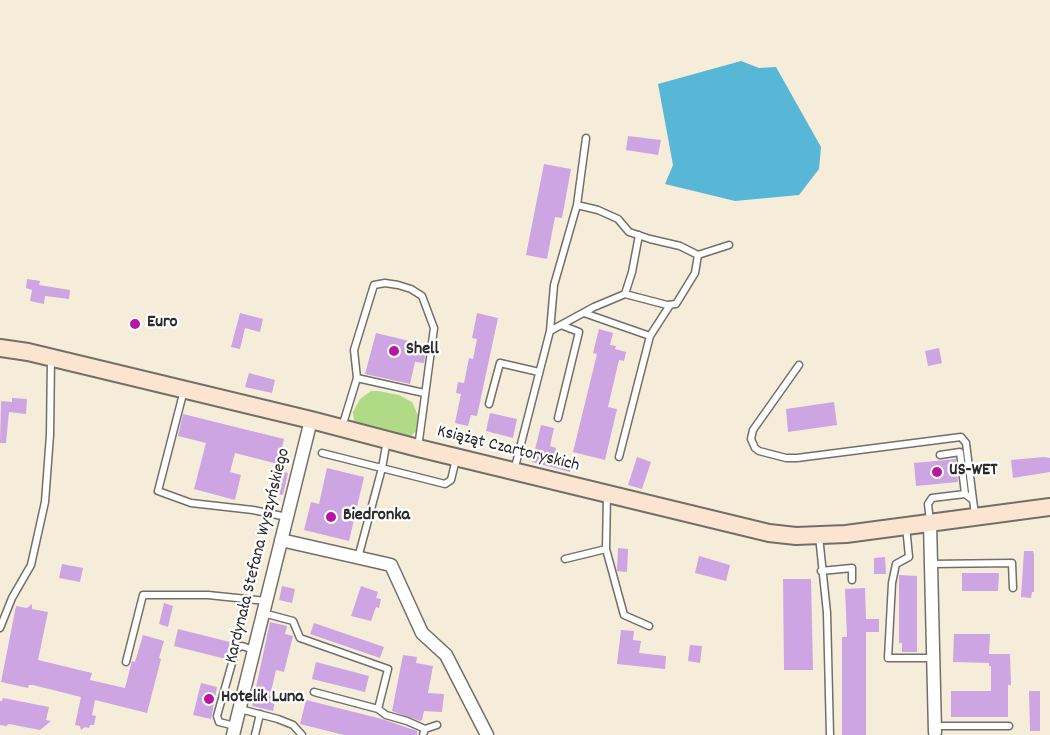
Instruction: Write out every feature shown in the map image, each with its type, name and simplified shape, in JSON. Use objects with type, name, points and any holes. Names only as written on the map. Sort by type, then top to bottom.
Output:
[{"type":"main road","name":"Książąt Czartoryskich","points":[[0,348],[51,357],[769,533],[819,536],[930,523],[974,508],[1011,512],[1050,507]]},
{"type":"street","name":"Kardynała Stefana Wyszyńskiego","points":[[234,730],[311,420]]},
{"type":"street","points":[[930,523],[934,731]]},
{"type":"street","points":[[281,540],[391,565],[422,633],[446,655],[487,735]]},
{"type":"lane","points":[[514,472],[550,331],[554,285],[577,205],[585,138]]},
{"type":"lane","points":[[577,205],[598,210],[618,219],[629,232],[680,246],[698,255],[729,245]]},
{"type":"lane","points":[[625,294],[639,235]]},
{"type":"lane","points":[[550,331],[625,294],[670,305],[676,304],[695,273],[698,255]]},
{"type":"lane","points":[[342,428],[357,378],[354,350],[374,285],[385,283],[398,285],[422,296],[434,328],[418,448]]},
{"type":"lane","points":[[619,457],[650,336],[670,305]]},
{"type":"lane","points":[[584,313],[650,336]]},
{"type":"lane","points":[[558,418],[579,332],[561,325]]},
{"type":"lane","points":[[0,628],[12,598],[31,565],[45,502],[50,435],[51,357]]},
{"type":"lane","points":[[489,404],[500,363],[539,372]]},
{"type":"lane","points":[[799,365],[753,430],[751,439],[755,448],[786,458],[797,458],[961,437],[966,442],[974,508]]},
{"type":"lane","points":[[357,378],[424,393]]},
{"type":"lane","points":[[184,390],[158,491],[191,503],[253,510],[287,517]]},
{"type":"lane","points":[[358,558],[382,468],[387,440]]},
{"type":"lane","points":[[940,455],[960,452],[965,494],[974,508]]},
{"type":"lane","points":[[322,453],[446,484],[451,480],[456,457]]},
{"type":"lane","points":[[607,494],[606,549],[624,615],[650,626]]},
{"type":"lane","points":[[930,523],[928,504],[932,498],[965,494]]},
{"type":"lane","points":[[906,526],[909,557],[896,564],[891,583],[888,658],[934,658]]},
{"type":"lane","points":[[819,536],[827,613],[830,735]]},
{"type":"lane","points":[[565,559],[606,549]]},
{"type":"lane","points":[[931,564],[1012,563],[1012,588]]},
{"type":"lane","points":[[821,571],[852,568],[852,580]]},
{"type":"lane","points":[[126,662],[144,595],[208,594],[265,607],[293,621],[300,638],[388,669],[378,709]]},
{"type":"lane","points":[[234,730],[219,722],[216,716],[236,649],[242,646],[254,650]]},
{"type":"lane","points":[[314,692],[378,709],[386,715],[407,721],[424,732],[437,725]]},
{"type":"lane","points":[[239,709],[293,725],[302,735]]},
{"type":"lane","points":[[255,735],[260,714]]},
{"type":"lane","points":[[934,731],[1009,726]]},
{"type":"green space","points":[[371,391],[399,395],[412,402],[418,415],[416,431],[411,436],[354,423],[353,412],[360,399]]},
{"type":"water","points":[[741,61],[759,68],[776,67],[821,147],[819,169],[799,195],[735,201],[665,184],[673,165],[658,84]]},
{"type":"building","points":[[628,136],[661,140],[658,155],[626,150]]},
{"type":"building","points":[[544,164],[571,169],[562,218],[555,217],[547,259],[526,255]]},
{"type":"building","points":[[27,279],[40,281],[39,285],[70,290],[69,299],[45,296],[44,304],[30,301],[32,290],[26,288]]},
{"type":"building","points":[[240,313],[263,319],[260,332],[245,328],[240,349],[231,347]]},
{"type":"building","points":[[477,313],[498,318],[477,416],[471,415],[468,426],[455,423],[461,394],[456,393],[458,382],[464,383],[469,358],[473,359],[477,339],[472,338]]},
{"type":"building","points":[[599,329],[613,333],[610,345],[626,352],[624,361],[619,360],[608,407],[617,409],[605,460],[573,452],[597,354],[593,353]]},
{"type":"building","points":[[376,333],[426,345],[424,363],[415,362],[410,384],[365,374]]},
{"type":"building","points":[[939,348],[942,363],[928,366],[925,351]]},
{"type":"building","points":[[249,373],[275,380],[272,393],[245,387]]},
{"type":"building","points":[[12,398],[27,399],[26,414],[9,412],[6,443],[0,443],[1,401],[12,402]]},
{"type":"building","points":[[834,402],[837,425],[788,432],[786,409]]},
{"type":"building","points":[[490,413],[517,419],[513,438],[486,431]]},
{"type":"building","points":[[183,414],[284,439],[278,464],[235,453],[230,472],[241,475],[235,500],[194,489],[206,443],[178,436]]},
{"type":"building","points":[[541,425],[554,428],[550,446],[556,448],[554,457],[572,461],[570,472],[532,462]]},
{"type":"building","points":[[637,457],[651,462],[642,489],[628,485]]},
{"type":"building","points":[[1050,458],[1050,472],[1013,478],[1011,460]]},
{"type":"building","name":"US-WET","points":[[956,459],[958,482],[916,486],[914,463]]},
{"type":"building","name":"Biedronka","points":[[327,468],[364,477],[349,541],[304,530],[311,502],[319,504]]},
{"type":"building","points":[[274,470],[288,473],[283,495],[269,492]]},
{"type":"building","points":[[618,548],[628,549],[627,572],[617,571]]},
{"type":"building","points":[[1024,551],[1033,551],[1034,555],[1034,592],[1031,598],[1021,597]]},
{"type":"building","points":[[699,556],[730,565],[726,581],[695,573]]},
{"type":"building","points":[[885,557],[886,574],[874,574],[874,558]]},
{"type":"building","points":[[62,564],[83,568],[80,582],[59,578]]},
{"type":"building","points":[[962,573],[999,573],[998,591],[962,591]]},
{"type":"building","points":[[899,575],[917,576],[917,652],[902,652],[902,643],[899,643]]},
{"type":"building","points":[[783,579],[811,579],[813,670],[784,670]]},
{"type":"building","points":[[282,586],[295,589],[292,603],[279,600]]},
{"type":"building","points":[[361,586],[378,592],[376,598],[381,599],[379,608],[376,607],[371,621],[351,616]]},
{"type":"building","points":[[865,588],[866,619],[879,619],[879,632],[866,632],[866,735],[842,735],[842,637],[847,637],[845,589]]},
{"type":"building","points":[[164,603],[173,606],[168,627],[159,624]]},
{"type":"building","points":[[32,604],[32,609],[48,612],[38,660],[92,673],[90,680],[125,688],[132,661],[135,662],[143,635],[164,641],[147,713],[95,700],[92,715],[96,716],[94,725],[81,730],[80,726],[75,725],[81,697],[33,685],[29,685],[28,688],[1,682],[16,606],[27,608]]},
{"type":"building","points":[[270,622],[287,626],[285,634],[293,636],[284,672],[276,670],[270,696],[276,697],[273,711],[252,706]]},
{"type":"building","points":[[314,623],[384,647],[380,658],[310,634]]},
{"type":"building","points":[[178,629],[230,642],[226,659],[174,646]]},
{"type":"building","points":[[621,630],[634,631],[633,640],[641,641],[639,653],[666,656],[665,669],[617,664]]},
{"type":"building","points":[[954,634],[990,634],[989,654],[1010,654],[1011,685],[1008,685],[1008,717],[951,717],[951,691],[991,691],[989,663],[953,662]]},
{"type":"building","points":[[690,645],[702,646],[700,663],[688,661]]},
{"type":"building","points":[[403,655],[417,657],[416,663],[433,666],[428,693],[444,694],[442,712],[424,711],[420,721],[392,711]]},
{"type":"building","points":[[316,662],[369,676],[365,692],[312,679]]},
{"type":"building","points":[[201,683],[217,687],[211,719],[193,715]]},
{"type":"building","points":[[1029,691],[1040,691],[1040,731],[1030,731]]},
{"type":"building","points":[[3,698],[49,707],[46,720],[51,721],[40,730],[9,724],[0,725],[0,701]]},
{"type":"building","points":[[306,700],[382,719],[417,731],[417,735],[344,735],[300,724]]},
{"type":"place","name":"Euro","points":[[135,324]]},
{"type":"place","name":"Shell","points":[[394,351]]},
{"type":"place","name":"US-WET","points":[[937,472]]},
{"type":"place","name":"Biedronka","points":[[331,517]]},
{"type":"place","name":"Hotelik Luna","points":[[209,699]]}]
